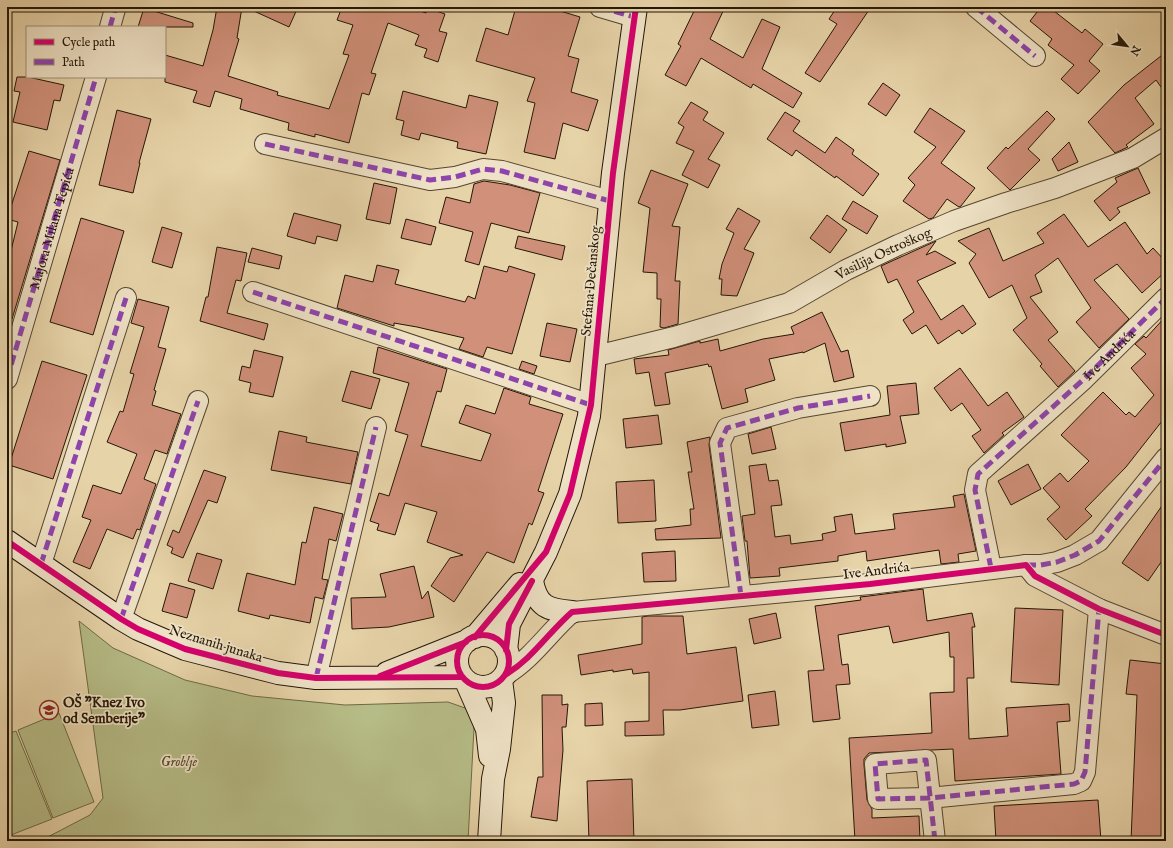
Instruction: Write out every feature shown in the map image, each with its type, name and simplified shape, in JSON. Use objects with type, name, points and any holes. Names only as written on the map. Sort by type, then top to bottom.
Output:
[{"type":"main road","name":"Stefana Dečanskog","points":[[546,552],[570,494],[591,405],[610,201],[635,12]]},
{"type":"main road","name":"Neznanih junaka","points":[[7,541],[121,619],[138,629],[185,649],[278,673],[316,678],[464,679]]},
{"type":"main road","points":[[489,841],[494,779],[504,703],[505,666],[509,624],[546,552]]},
{"type":"main road","points":[[494,779],[487,729],[481,711],[464,679],[457,660],[462,647],[471,639],[546,552]]},
{"type":"main road","points":[[532,581],[534,595],[547,608],[572,612]]},
{"type":"main road","points":[[374,678],[471,639],[490,636],[502,644],[505,666],[496,684],[478,687],[464,679]]},
{"type":"street","points":[[600,7],[635,12]]},
{"type":"street","points":[[976,7],[1035,56]]},
{"type":"street","name":"Majora Milana Tepića","points":[[7,379],[96,78]]},
{"type":"street","name":"Vasilija Ostroškog","points":[[596,356],[674,337],[789,303],[846,270],[898,245],[954,221],[1055,188],[1133,158],[1166,138]]},
{"type":"street","points":[[266,144],[430,180],[455,177],[483,169],[502,171],[610,201]]},
{"type":"street","points":[[253,292],[591,405]]},
{"type":"street","points":[[41,564],[126,298]]},
{"type":"street","name":"Ive Andrića","points":[[991,568],[975,490],[978,474],[1084,380],[1166,298]]},
{"type":"street","points":[[741,596],[720,444],[727,428],[798,408],[870,396]]},
{"type":"street","points":[[121,619],[198,401]]},
{"type":"street","points":[[316,678],[376,427]]},
{"type":"street","name":"Ive Andrića","points":[[572,612],[870,584],[991,568],[1041,565],[1056,562],[1075,555],[1099,541],[1166,458]]},
{"type":"street","points":[[1026,565],[1035,576],[1099,609],[1166,635]]},
{"type":"street","points":[[936,841],[929,798],[1074,784],[1081,781],[1085,772],[1099,609]]},
{"type":"street","points":[[505,666],[518,667],[530,657],[572,612]]},
{"type":"green space","name":"Groblje","points":[[79,621],[113,648],[185,680],[252,696],[345,705],[448,702],[465,708],[471,715],[474,728],[468,841],[40,841],[90,815],[103,798]]},
{"type":"green space","points":[[59,713],[94,802],[53,818],[18,730]]},
{"type":"green space","points":[[16,731],[52,819],[11,835],[7,826],[7,734]]},
{"type":"building","points":[[217,7],[242,7],[237,38],[239,39],[228,76],[278,92],[277,95],[329,109],[349,55],[343,54],[353,25],[337,20],[342,7],[372,7],[384,11],[385,7],[408,7],[426,13],[427,8],[445,14],[439,31],[447,33],[438,62],[424,57],[427,49],[415,45],[419,35],[388,23],[371,73],[376,74],[369,95],[362,93],[349,143],[315,134],[315,137],[288,130],[289,123],[240,109],[242,99],[215,91],[210,107],[193,102],[197,91],[165,82],[166,55],[203,66],[213,30]]},
{"type":"building","points":[[245,7],[298,7],[289,27]]},
{"type":"building","points":[[516,7],[547,7],[580,17],[568,56],[579,59],[571,92],[598,100],[588,131],[563,123],[555,159],[524,152],[535,103],[527,101],[535,78],[476,61],[486,28],[508,35]]},
{"type":"building","points":[[696,7],[725,7],[710,39],[743,58],[762,19],[780,27],[762,69],[802,93],[793,108],[753,84],[751,88],[701,58],[686,86],[665,75],[681,46],[678,44]]},
{"type":"building","points":[[837,7],[871,7],[820,82],[805,73],[837,24],[829,19]]},
{"type":"building","points":[[1041,7],[1049,7],[1082,33],[1085,29],[1103,44],[1089,61],[1100,71],[1078,94],[1061,79],[1074,65],[1048,45],[1052,39],[1030,21]]},
{"type":"building","points":[[144,8],[193,23],[193,27],[138,26]]},
{"type":"building","points":[[1166,52],[1166,94],[1156,80],[1135,98],[1154,124],[1126,145],[1128,147],[1115,153],[1088,122],[1124,85]]},
{"type":"building","points":[[17,77],[32,78],[64,85],[60,101],[54,100],[47,130],[13,122],[20,92],[14,91]]},
{"type":"building","points":[[883,83],[900,95],[886,116],[868,104]]},
{"type":"building","points":[[403,91],[466,108],[469,95],[498,102],[486,154],[457,148],[458,142],[421,133],[419,140],[401,135],[404,121],[396,119]]},
{"type":"building","points":[[691,102],[708,112],[703,120],[724,133],[708,159],[720,165],[708,188],[682,175],[694,151],[676,143],[684,127],[678,123]]},
{"type":"building","points":[[930,108],[965,131],[941,163],[975,188],[961,206],[959,207],[947,199],[933,218],[929,219],[903,201],[915,185],[908,178],[936,147],[914,132]]},
{"type":"building","points":[[117,110],[151,119],[139,163],[133,193],[99,185]]},
{"type":"building","points":[[1047,111],[1055,119],[1028,149],[1040,160],[1010,190],[987,168],[1006,147],[1008,149]]},
{"type":"building","points":[[785,112],[800,121],[793,131],[825,153],[836,137],[854,150],[852,154],[879,174],[863,196],[836,176],[835,178],[796,150],[792,156],[767,139]]},
{"type":"building","points":[[1069,142],[1078,162],[1058,171],[1052,159]]},
{"type":"building","points":[[29,151],[60,160],[12,319],[7,319],[7,267],[18,222],[7,219]]},
{"type":"building","points":[[1138,168],[1150,193],[1117,208],[1120,212],[1110,221],[1094,201],[1117,182],[1115,178]]},
{"type":"building","points":[[651,170],[688,184],[672,226],[680,227],[675,281],[680,281],[678,324],[664,328],[660,327],[661,299],[657,299],[657,273],[643,272],[650,208],[638,203]]},
{"type":"building","points":[[484,181],[510,185],[540,193],[529,233],[491,223],[479,265],[465,261],[473,232],[439,223],[446,197],[470,203],[474,184]]},
{"type":"building","points":[[374,183],[397,188],[390,224],[366,219]]},
{"type":"building","points":[[853,201],[878,216],[867,234],[842,219]]},
{"type":"building","points":[[738,208],[760,221],[744,249],[754,253],[737,296],[721,295],[722,279],[719,279],[722,264],[734,233],[726,229]]},
{"type":"building","points":[[294,213],[341,225],[337,241],[317,236],[315,244],[287,236]]},
{"type":"building","points":[[1064,214],[1088,247],[1125,222],[1147,254],[1153,248],[1166,262],[1166,271],[1142,293],[1117,264],[1094,280],[1129,319],[1099,348],[1076,322],[1091,308],[1058,258],[1035,275],[1042,292],[1030,297],[1058,332],[1048,340],[1075,371],[1058,387],[1040,366],[1042,364],[1013,330],[1027,318],[1012,285],[989,298],[969,263],[976,254],[958,241],[989,228],[1003,261],[1044,243],[1037,233]]},
{"type":"building","points":[[827,215],[847,230],[830,253],[810,238]]},
{"type":"building","points":[[81,218],[124,231],[93,335],[50,322]]},
{"type":"building","points":[[406,219],[436,227],[431,245],[401,238]]},
{"type":"building","points":[[162,227],[182,233],[172,268],[152,262]]},
{"type":"building","points":[[518,236],[565,246],[562,260],[515,248]]},
{"type":"building","points":[[936,241],[926,255],[935,251],[956,263],[917,281],[941,320],[963,305],[976,324],[962,334],[959,330],[938,344],[926,325],[912,334],[903,320],[914,312],[897,279],[888,283],[881,266]]},
{"type":"building","points":[[217,247],[247,253],[241,281],[236,280],[227,313],[268,324],[264,340],[200,321],[206,297],[208,297]]},
{"type":"building","points":[[252,248],[282,256],[279,269],[248,262]]},
{"type":"building","points":[[377,265],[399,270],[395,284],[465,302],[468,296],[475,299],[484,266],[507,272],[509,266],[535,274],[512,354],[487,347],[483,357],[459,349],[464,338],[394,323],[394,326],[337,308],[345,275],[373,282]]},
{"type":"building","points":[[138,299],[169,307],[158,347],[166,349],[154,390],[156,391],[152,405],[181,414],[167,454],[155,450],[144,479],[156,484],[140,530],[137,529],[133,539],[107,529],[90,569],[73,562],[91,520],[82,517],[93,485],[121,494],[137,454],[107,442],[120,411],[123,412],[134,374],[130,373],[144,327],[131,323]]},
{"type":"building","points":[[822,312],[841,352],[848,350],[854,377],[834,382],[825,343],[803,353],[769,359],[775,380],[745,389],[748,402],[722,409],[711,366],[709,367],[708,364],[665,373],[670,404],[655,406],[649,372],[636,374],[634,359],[669,355],[668,350],[700,341],[700,343],[718,339],[720,351],[763,339],[794,334],[791,327]]},
{"type":"building","points":[[1166,316],[1166,416],[1126,467],[1085,509],[1092,516],[1066,540],[1047,519],[1060,507],[1043,488],[1060,473],[1068,482],[1089,461],[1061,435],[1103,392],[1126,415],[1129,412],[1135,417],[1154,395],[1131,368],[1146,354],[1135,344],[1144,336],[1146,338]]},
{"type":"building","points":[[547,323],[577,329],[570,362],[540,356]]},
{"type":"building","points":[[378,347],[447,369],[441,392],[437,391],[421,446],[481,461],[491,434],[459,423],[466,405],[495,414],[504,388],[531,397],[529,404],[563,414],[538,491],[544,493],[532,525],[529,523],[514,563],[487,552],[454,602],[431,586],[450,558],[463,555],[427,542],[437,512],[405,503],[395,535],[377,530],[379,524],[370,521],[379,493],[389,496],[408,435],[395,431],[409,383],[373,373]]},
{"type":"building","points":[[254,350],[283,357],[273,397],[249,392],[251,383],[239,380],[242,366],[250,368]]},
{"type":"building","points":[[42,361],[87,375],[53,479],[9,465]]},
{"type":"building","points":[[522,361],[537,366],[534,374],[519,369]]},
{"type":"building","points":[[960,368],[988,406],[1007,392],[1024,417],[1002,433],[1004,435],[984,453],[972,436],[981,430],[962,403],[951,411],[934,388]]},
{"type":"building","points":[[351,371],[380,379],[371,409],[342,401]]},
{"type":"building","points":[[916,383],[919,414],[900,416],[906,443],[886,447],[886,444],[845,451],[840,423],[890,415],[887,386]]},
{"type":"building","points":[[658,415],[662,444],[626,448],[623,419]]},
{"type":"building","points":[[771,427],[776,449],[752,454],[748,434]]},
{"type":"building","points":[[279,431],[307,437],[306,442],[358,452],[351,484],[271,470]]},
{"type":"building","points":[[710,437],[709,445],[721,538],[656,540],[655,529],[691,525],[690,509],[694,509],[688,472],[692,472],[687,442]]},
{"type":"building","points":[[766,464],[769,481],[778,480],[782,505],[771,506],[775,537],[790,535],[791,544],[823,540],[822,534],[836,531],[834,517],[852,514],[855,534],[895,529],[893,514],[955,507],[953,496],[964,494],[976,551],[958,554],[959,562],[941,564],[939,550],[867,561],[866,551],[838,556],[838,561],[779,568],[780,576],[750,578],[747,541],[745,541],[742,516],[755,514],[749,466]]},
{"type":"building","points":[[1028,464],[1041,489],[1011,505],[998,481]]},
{"type":"building","points":[[204,470],[226,477],[217,503],[208,500],[183,558],[171,553],[173,548],[167,545],[173,530],[179,533]]},
{"type":"building","points":[[654,480],[656,521],[618,523],[616,482]]},
{"type":"building","points":[[1166,500],[1166,555],[1148,581],[1122,563]]},
{"type":"building","points":[[314,507],[343,514],[336,541],[329,539],[322,579],[328,580],[323,599],[315,597],[310,623],[270,615],[269,619],[238,611],[247,573],[295,585],[302,542],[306,543]]},
{"type":"building","points":[[675,551],[676,581],[644,582],[642,553]]},
{"type":"building","points":[[197,553],[222,560],[213,589],[188,581]]},
{"type":"building","points":[[414,566],[422,599],[428,591],[434,617],[389,627],[352,629],[351,598],[386,597],[380,574]]},
{"type":"building","points":[[170,583],[195,590],[187,618],[162,611]]},
{"type":"building","points":[[923,589],[927,621],[972,613],[975,627],[972,627],[974,678],[967,678],[969,739],[1008,736],[1006,708],[1069,704],[1070,721],[1057,722],[1061,774],[955,781],[953,749],[869,753],[864,759],[864,765],[867,800],[872,809],[872,818],[919,816],[920,841],[855,841],[849,738],[932,733],[930,693],[954,692],[954,657],[950,657],[949,632],[893,643],[889,626],[838,635],[842,665],[848,664],[850,684],[836,685],[840,719],[813,722],[808,671],[824,670],[815,606],[861,600],[860,597]]},
{"type":"building","points":[[1015,608],[1063,610],[1059,685],[1011,682]]},
{"type":"building","points":[[776,613],[781,638],[754,644],[749,619]]},
{"type":"building","points":[[683,616],[687,654],[736,647],[743,701],[680,710],[663,710],[664,735],[625,736],[625,722],[649,721],[649,672],[633,674],[632,669],[613,672],[613,670],[581,675],[578,655],[642,644],[642,617]]},
{"type":"building","points":[[1130,660],[1166,664],[1166,841],[1131,841],[1137,695],[1126,694]]},
{"type":"building","points":[[775,691],[779,725],[752,728],[748,695]]},
{"type":"building","points":[[542,695],[562,695],[562,705],[568,704],[566,727],[562,727],[563,750],[557,821],[531,817],[538,777],[543,777]]},
{"type":"building","points":[[602,703],[603,725],[585,726],[585,704]]},
{"type":"building","points":[[632,779],[634,841],[589,841],[587,781]]},
{"type":"building","points":[[1098,800],[1101,841],[996,841],[994,806]]},
{"type":"marked path","points":[[600,7],[634,17]]},
{"type":"marked path","points":[[976,7],[1035,56]]},
{"type":"marked path","points":[[110,26],[115,9]]},
{"type":"marked path","points":[[7,379],[96,78]]},
{"type":"marked path","points":[[265,144],[430,180],[455,177],[483,169],[502,171],[610,201]]},
{"type":"marked path","points":[[253,292],[591,405]]},
{"type":"marked path","points":[[41,564],[126,298]]},
{"type":"marked path","points":[[991,568],[975,490],[978,474],[1084,379],[1166,298]]},
{"type":"marked path","points":[[741,596],[720,443],[727,428],[798,408],[870,396]]},
{"type":"marked path","points":[[121,619],[198,401]]},
{"type":"marked path","points":[[316,678],[376,427]]},
{"type":"marked path","points":[[1026,565],[1041,565],[1057,562],[1075,555],[1099,541],[1166,458]]},
{"type":"marked path","points":[[935,841],[926,760],[875,764],[878,799],[929,798],[1074,784],[1081,781],[1085,772],[1099,609]]},
{"type":"cycle path","points":[[475,637],[546,552],[570,494],[591,405],[613,173],[636,7]]},
{"type":"cycle path","points":[[7,541],[121,619],[138,629],[185,649],[278,673],[316,678],[461,677]]},
{"type":"cycle path","points":[[505,675],[515,669],[532,654],[572,612],[870,584],[1026,565],[1035,576],[1099,609],[1166,635]]},
{"type":"cycle path","points":[[506,650],[509,624],[532,581]]},
{"type":"cycle path","points":[[483,635],[493,637],[501,643],[507,651],[509,661],[507,671],[501,679],[493,685],[483,687],[473,685],[465,679],[459,671],[457,661],[459,651],[465,643],[473,637],[483,635]]},
{"type":"cycle path","points":[[380,676],[466,642]]},
{"type":"place","name":"OŠ \"Knez Ivo od Semberije\"","points":[[49,710]]}]
